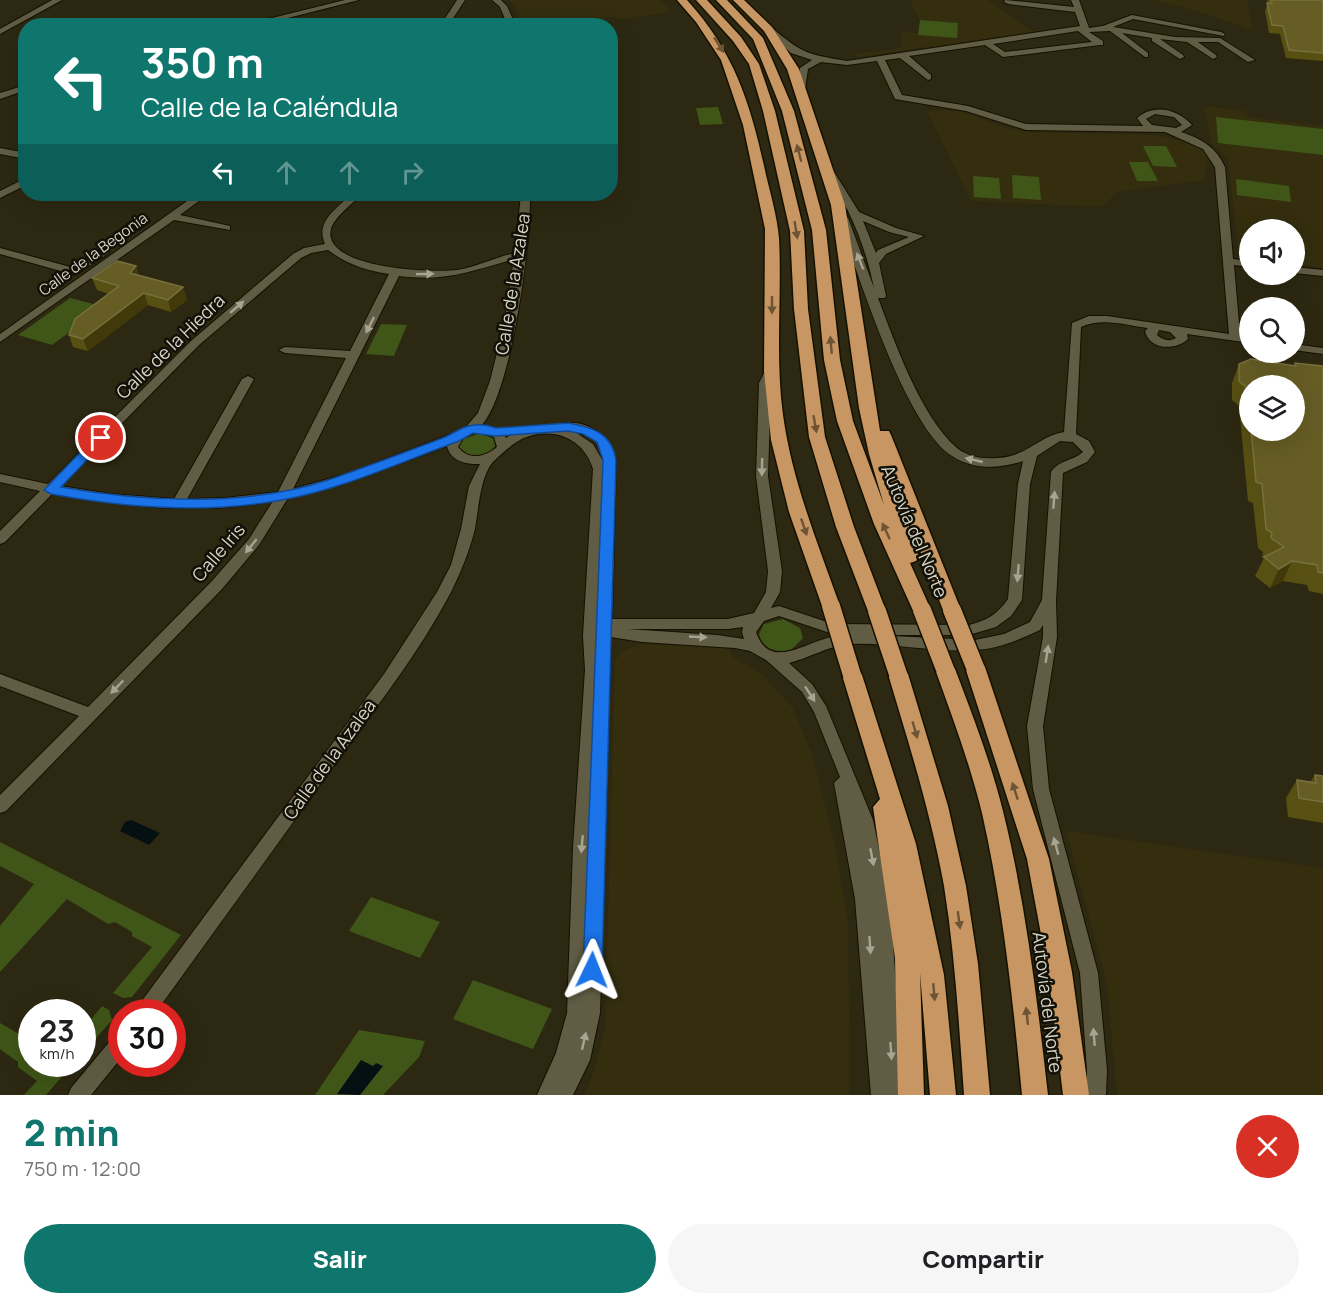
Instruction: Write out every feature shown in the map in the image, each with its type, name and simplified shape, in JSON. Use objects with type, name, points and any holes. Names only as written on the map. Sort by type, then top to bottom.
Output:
[{"type":"highway","points":[[682,0],[722,49],[734,73],[751,132],[772,235],[774,414],[787,479],[831,606],[905,844],[932,975],[943,1095]]},
{"type":"highway","points":[[701,0],[737,39],[757,74],[797,231],[801,309],[817,437],[845,527],[877,610],[898,674],[936,803],[955,886],[967,979],[977,1095]]},
{"type":"highway","name":"Autovía del Norte","points":[[721,0],[763,34],[771,65],[788,111],[819,230],[832,360],[845,421],[883,524],[921,607],[971,740],[997,832],[1023,973],[1035,1095]]},
{"type":"highway","points":[[738,0],[793,69],[838,205],[867,408],[877,454],[913,565],[921,607]]},
{"type":"highway","points":[[763,34],[794,87],[825,176],[832,187]]},
{"type":"highway","points":[[737,39],[747,74],[751,132]]},
{"type":"highway","points":[[860,359],[889,452],[975,667],[1038,860],[1060,972],[1076,1095]]},
{"type":"highway","points":[[876,752],[907,958],[911,1095]]},
{"type":"street","points":[[25,18],[57,0]]},
{"type":"street","points":[[278,18],[355,0]]},
{"type":"street","points":[[496,0],[503,6],[508,18]]},
{"type":"street","points":[[987,43],[1003,55],[1100,43],[1082,31],[1084,28],[1075,0]]},
{"type":"street","points":[[451,18],[458,2]]},
{"type":"street","points":[[1008,2],[1078,10]]},
{"type":"street","points":[[1110,26],[1132,17],[1210,36],[1251,60]]},
{"type":"street","points":[[0,32],[18,22]]},
{"type":"street","points":[[763,34],[807,57],[847,63],[1110,26],[1150,35],[1190,40],[1210,36],[1230,36]]},
{"type":"street","points":[[1110,26],[1145,55]]},
{"type":"street","points":[[1150,35],[1180,57]]},
{"type":"street","points":[[1190,40],[1213,57]]},
{"type":"street","points":[[902,55],[928,77]]},
{"type":"street","points":[[801,89],[804,68],[821,58]]},
{"type":"street","points":[[880,58],[898,97],[900,109]]},
{"type":"street","points":[[0,96],[18,90]]},
{"type":"street","points":[[898,97],[918,103],[968,109],[1006,124],[1026,127],[1155,129],[1193,139],[1212,150],[1220,167],[1235,338]]},
{"type":"street","points":[[1142,121],[1143,115],[1148,112],[1170,113],[1187,121],[1185,129]]},
{"type":"street","points":[[1126,129],[1142,121]]},
{"type":"street","points":[[1142,121],[1155,129]]},
{"type":"street","points":[[1169,132],[1185,129]]},
{"type":"street","points":[[1185,129],[1193,139]]},
{"type":"street","points":[[0,151],[18,154]]},
{"type":"street","points":[[825,166],[857,214],[875,261],[885,325]]},
{"type":"street","points":[[0,195],[18,185]]},
{"type":"street","name":"Calle de la Begonia","points":[[0,339],[193,201]]},
{"type":"street","points":[[349,201],[327,225],[326,238],[331,246],[361,263],[395,273],[457,273],[520,255]]},
{"type":"street","name":"Calle de la Azalea","points":[[470,429],[487,409],[506,344],[520,255],[525,201]]},
{"type":"street","points":[[838,205],[915,400],[939,439],[952,452],[970,461],[998,464],[1031,454],[1056,438],[1070,437],[1083,442],[1089,452],[1084,459],[1061,466],[1057,472],[1049,601],[1050,637],[1035,726],[1041,789],[1089,973],[1097,1070],[1096,1095]]},
{"type":"street","points":[[857,214],[893,230],[919,236],[882,252],[875,261]]},
{"type":"street","points":[[171,216],[226,228]]},
{"type":"street","name":"Calle de la Hiedra","points":[[0,539],[195,343],[297,256],[308,250],[331,246]]},
{"type":"street","points":[[0,251],[75,272],[104,253]]},
{"type":"street","points":[[1227,261],[1239,263]]},
{"type":"street","points":[[488,264],[504,264],[517,271]]},
{"type":"street","points":[[1305,271],[1323,273]]},
{"type":"street","name":"Calle Iris","points":[[0,806],[217,585],[254,542],[282,496],[395,273]]},
{"type":"street","points":[[1070,437],[1076,325],[1089,319],[1107,319],[1153,330],[1174,329],[1239,339]]},
{"type":"street","points":[[1174,329],[1181,334],[1182,339]]},
{"type":"street","points":[[1153,330],[1155,339],[1168,344],[1178,343],[1182,339],[1235,338]]},
{"type":"street","points":[[1305,349],[1323,351]]},
{"type":"street","points":[[285,350],[354,356]]},
{"type":"street","points":[[754,647],[749,632],[773,592],[775,571],[762,476],[765,383],[772,368]]},
{"type":"street","points":[[178,503],[248,379]]},
{"type":"street","points":[[487,409],[494,431],[502,440],[502,445]]},
{"type":"street","points":[[0,478],[107,500],[178,503],[282,496],[330,484],[455,438],[470,429],[494,431],[580,428],[594,434],[606,445],[610,460],[597,622],[603,629]]},
{"type":"street","points":[[402,457],[428,453],[460,456],[472,460],[490,458],[502,445],[527,433],[560,431],[584,440],[596,454],[599,469],[599,605],[590,636],[597,658],[581,848],[576,1013],[565,1054],[547,1095]]},
{"type":"street","points":[[455,438],[452,447],[470,468],[475,486]]},
{"type":"street","points":[[1049,444],[1052,454],[1072,461]]},
{"type":"street","points":[[597,658],[641,628],[728,624],[779,611],[794,614],[805,621],[833,629],[969,630],[989,626],[1005,617],[1015,600],[1024,484],[1031,454]]},
{"type":"street","name":"Calle de la Azalea","points":[[154,999],[389,678],[435,606],[458,565],[468,529],[475,486],[490,458]]},
{"type":"street","points":[[772,657],[791,658],[807,650],[849,639],[975,645],[1007,639],[1035,626],[1049,601]]},
{"type":"street","points":[[599,605],[641,628]]},
{"type":"street","points":[[805,621],[812,632],[811,644],[807,650]]},
{"type":"street","points":[[563,1095],[580,1060],[591,1013],[596,635],[614,624],[719,638],[754,647],[772,657],[807,688],[820,710],[865,820],[881,903],[894,1095]]},
{"type":"street","points":[[0,680],[90,714]]},
{"type":"street","points":[[832,743],[854,830],[867,910],[881,1095]]},
{"type":"street","points":[[78,1095],[108,1059]]},
{"type":"shaded area","points":[[510,0],[661,0],[671,12],[622,19],[612,17],[519,18]]},
{"type":"shaded area","points":[[912,0],[988,0],[1034,32],[858,57],[854,54],[896,49],[902,46],[901,31],[957,38],[957,23],[920,20],[912,7]]},
{"type":"shaded area","points":[[1154,0],[1247,0],[1252,30],[1200,12]]},
{"type":"shaded area","points":[[1204,106],[1246,111],[1247,117],[1323,126],[1323,268],[1305,265],[1305,219],[1239,219],[1238,249],[1228,159],[1211,142]]},
{"type":"shaded area","points":[[927,111],[962,111],[1002,127],[1028,132],[1156,135],[1191,143],[1208,153],[1204,180],[1118,192],[1101,207],[971,201]]},
{"type":"shaded area","points":[[640,644],[727,648],[735,659],[762,674],[793,708],[813,757],[837,853],[848,922],[850,1095],[584,1095],[593,1074],[605,1027],[615,661],[621,652]]},
{"type":"shaded area","points":[[131,820],[160,833],[149,845],[120,831],[125,822]]},
{"type":"shaded area","points":[[1066,831],[1323,868],[1323,1095],[1117,1095],[1107,985]]},
{"type":"shaded area","points":[[361,1060],[373,1066],[376,1063],[383,1066],[360,1095],[337,1094]]},
{"type":"green space","points":[[920,20],[958,23],[957,38],[918,35]]},
{"type":"green space","points":[[718,107],[723,124],[700,125],[696,108]]},
{"type":"green space","points":[[1216,117],[1323,129],[1323,155],[1218,143]]},
{"type":"green space","points":[[1143,146],[1166,146],[1177,167],[1153,166]]},
{"type":"green space","points":[[1129,162],[1148,162],[1158,181],[1137,181]]},
{"type":"green space","points":[[1012,175],[1039,177],[1041,200],[1013,198]]},
{"type":"green space","points":[[973,176],[999,178],[1001,199],[974,197]]},
{"type":"green space","points":[[1236,179],[1289,186],[1291,202],[1237,195]]},
{"type":"green space","points":[[70,298],[101,306],[101,309],[52,345],[18,335]]},
{"type":"green space","points":[[381,324],[407,325],[394,356],[366,354]]},
{"type":"green space","points":[[478,433],[493,438],[495,446],[487,453],[478,456],[468,455],[459,449],[460,442],[467,436]]},
{"type":"green space","points":[[783,619],[800,628],[803,638],[791,650],[771,649],[764,644],[759,634],[764,624]]},
{"type":"green space","points":[[0,842],[181,935],[132,997],[123,998],[113,993],[152,947],[132,936],[132,932],[115,922],[108,924],[67,899],[0,972],[0,926],[34,884],[0,866]]},
{"type":"green space","points":[[371,897],[440,922],[420,958],[349,931]]},
{"type":"green space","points":[[473,980],[552,1009],[533,1049],[453,1019]]},
{"type":"green space","points":[[102,1006],[108,1009],[108,1025],[96,1038],[96,1013]]},
{"type":"green space","points":[[0,1023],[18,1033],[18,1062],[0,1049]]},
{"type":"green space","points":[[359,1030],[425,1041],[419,1057],[383,1095],[315,1095]]},
{"type":"green space","points":[[32,1077],[62,1077],[46,1095],[24,1095],[37,1081]]},
{"type":"building","points":[[1271,0],[1323,0],[1323,53],[1289,50],[1283,26],[1272,25],[1267,3],[1272,3]]},
{"type":"building","points":[[117,261],[136,266],[130,273],[183,287],[168,300],[144,293],[83,339],[69,335],[75,319],[119,286],[92,278]]},
{"type":"building","points":[[1277,363],[1296,366],[1295,363],[1323,366],[1323,573],[1318,572],[1317,565],[1292,561],[1279,569],[1264,557],[1284,547],[1271,538],[1272,533],[1266,529],[1262,484],[1256,482],[1252,441],[1305,441],[1305,375],[1239,375],[1239,364]]},
{"type":"building","points":[[1315,775],[1323,776],[1323,802],[1299,798],[1297,780],[1316,783]]},
{"type":"route","points":[[101,438],[51,490],[107,500],[178,503],[240,500],[282,496],[330,484],[455,438],[470,429],[479,428],[495,432],[533,428],[580,428],[602,440],[608,450],[610,460],[592,970]]}]
